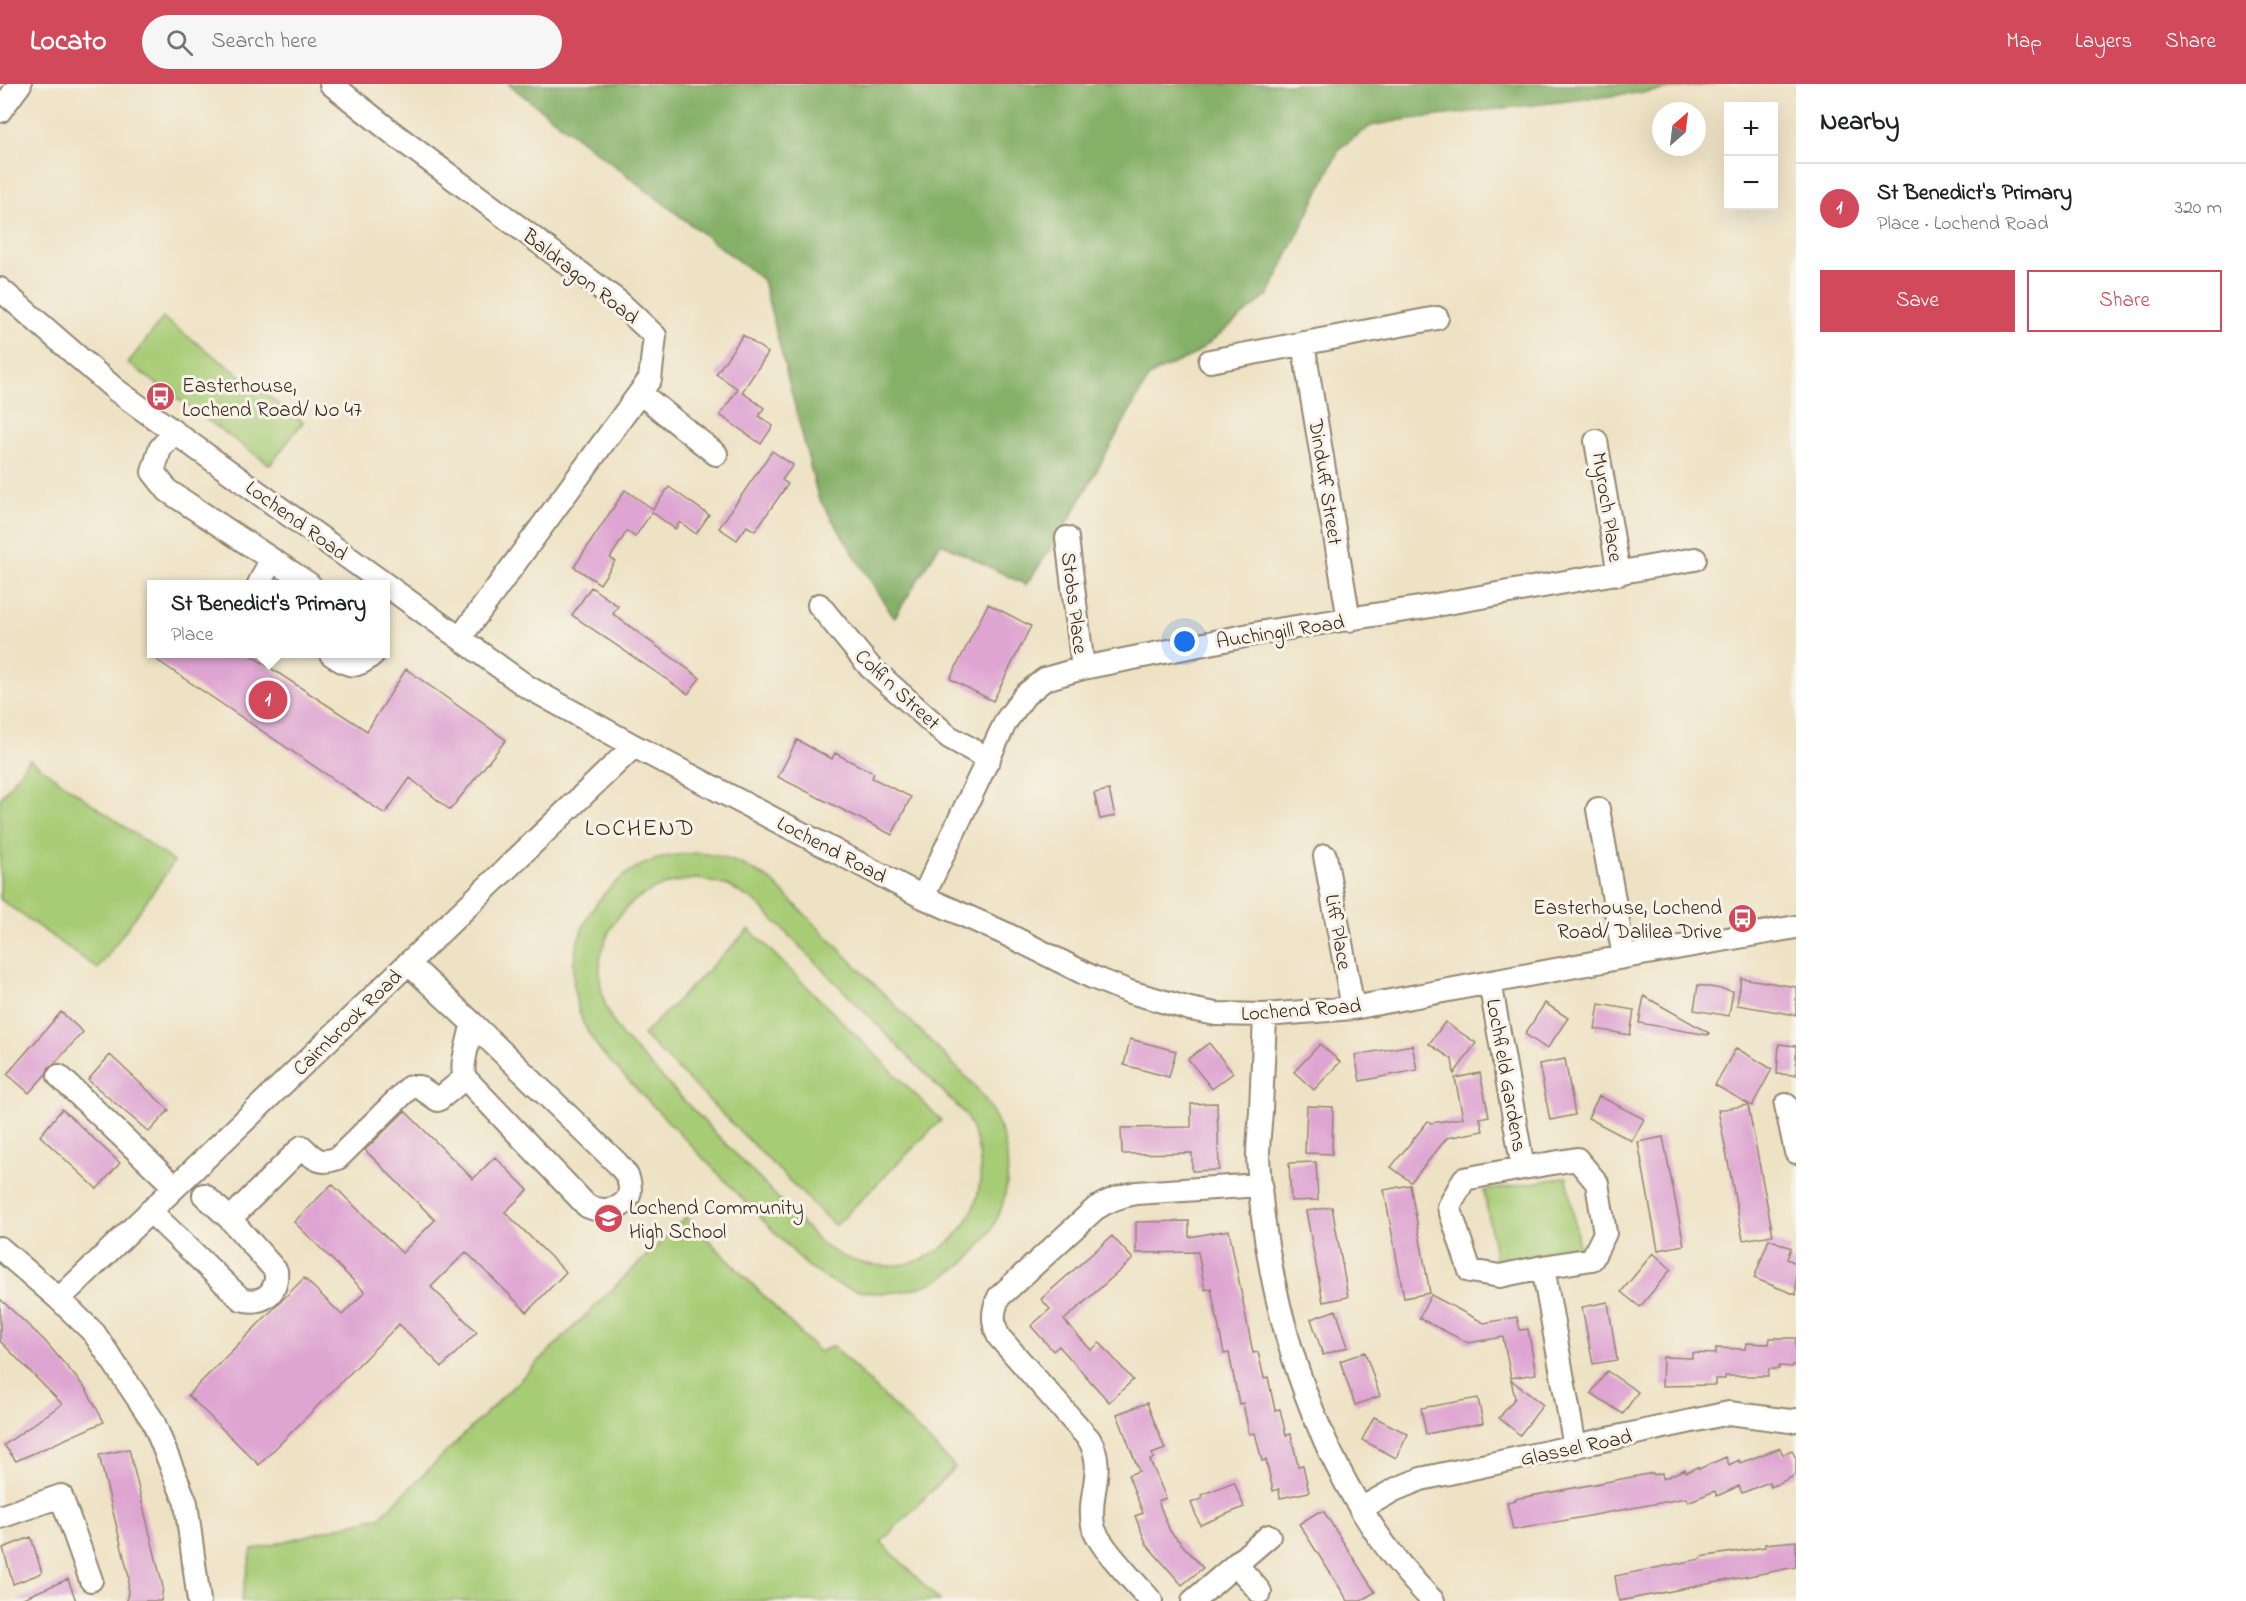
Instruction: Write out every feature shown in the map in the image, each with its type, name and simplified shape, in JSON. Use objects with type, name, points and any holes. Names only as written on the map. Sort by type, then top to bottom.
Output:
[{"type":"street","name":"Baldragon Road","points":[[331,84],[619,302],[655,336],[650,379],[460,638]]},
{"type":"street","points":[[0,111],[19,86]]},
{"type":"street","name":"Lochend Road","points":[[0,289],[116,390],[379,580]]},
{"type":"street","points":[[1210,361],[1437,318]]},
{"type":"street","name":"Dinduff Street","points":[[1303,343],[1349,620]]},
{"type":"street","points":[[639,393],[716,454]]},
{"type":"street","points":[[174,432],[160,449],[153,472],[168,491],[301,580]]},
{"type":"street","name":"Myroch Place","points":[[1596,441],[1619,574]]},
{"type":"street","name":"Stobs Place","points":[[1067,538],[1075,670]]},
{"type":"street","name":"Auchingill Road","points":[[923,897],[1006,722],[1025,695],[1045,679],[1075,670],[1270,631],[1349,620],[1695,559]]},
{"type":"street","points":[[261,580],[271,560]]},
{"type":"street","name":"Lochend Road","points":[[390,588],[526,686],[634,746],[923,897],[1004,933],[1092,977],[1130,992],[1190,1010],[1216,1014],[1265,1015],[1353,1008],[1796,927]]},
{"type":"street","name":"Colfin Street","points":[[819,605],[870,667],[949,737],[990,759]]},
{"type":"street","points":[[337,658],[348,665],[361,664],[368,658]]},
{"type":"street","name":"Cairnbrook Road","points":[[59,1299],[634,746]]},
{"type":"street","points":[[1598,809],[1624,957]]},
{"type":"street","name":"Liff Place","points":[[1325,856],[1353,1008]]},
{"type":"street","points":[[408,963],[472,1023],[617,1163],[628,1177],[630,1190],[627,1202],[612,1211],[598,1211],[588,1206],[465,1078],[462,1072],[471,1037],[472,1023]]},
{"type":"street","name":"Lochfield Gardens","points":[[1490,982],[1523,1168]]},
{"type":"street","points":[[1265,1015],[1258,1156],[1273,1278],[1288,1339],[1307,1399],[1333,1458],[1389,1549],[1433,1601]]},
{"type":"street","points":[[59,1076],[175,1187]]},
{"type":"street","points":[[230,1219],[302,1147],[314,1159],[327,1162],[338,1158],[410,1087],[419,1087],[438,1100],[465,1078]]},
{"type":"street","points":[[1786,1106],[1796,1152]]},
{"type":"street","name":"Lochfield Gardens","points":[[1577,1159],[1597,1183],[1605,1233],[1592,1258],[1500,1276],[1470,1271],[1449,1208],[1464,1179],[1523,1168],[1577,1159]]},
{"type":"street","points":[[1151,1601],[1095,1533],[1092,1512],[1098,1469],[1095,1449],[1089,1439],[999,1337],[994,1328],[994,1306],[999,1297],[1095,1209],[1107,1201],[1136,1192],[1261,1185]]},
{"type":"street","points":[[150,1211],[241,1299],[253,1302],[264,1298],[271,1292],[277,1280],[276,1271],[230,1219],[204,1195]]},
{"type":"street","points":[[0,1248],[59,1299],[94,1334],[153,1421],[186,1503],[200,1601]]},
{"type":"street","points":[[1543,1268],[1575,1447]]},
{"type":"street","name":"Glassel Road","points":[[1362,1508],[1396,1489],[1421,1479],[1729,1413],[1796,1420]]},
{"type":"street","points":[[0,1516],[61,1496],[91,1580]]},
{"type":"street","points":[[1193,1601],[1269,1536]]},
{"type":"street","points":[[1236,1564],[1260,1592]]},
{"type":"green space","points":[[508,84],[1716,84],[1402,120],[1371,126],[1340,148],[1268,295],[1195,354],[1150,375],[1064,529],[1026,585],[941,543],[894,618],[818,497],[763,280]]},
{"type":"green space","points":[[163,318],[303,422],[270,465],[128,363]]},
{"type":"green space","points":[[29,759],[174,862],[98,969],[0,899],[0,799]]},
{"type":"green space","points":[[700,853],[747,867],[773,882],[973,1084],[996,1118],[1007,1158],[1006,1190],[997,1219],[981,1245],[959,1266],[933,1282],[904,1291],[873,1293],[832,1282],[806,1265],[602,1053],[590,1036],[575,995],[573,973],[582,929],[592,910],[622,877],[642,865],[663,858]],"holes":[[[699,879],[729,886],[756,902],[965,1114],[979,1151],[979,1186],[969,1216],[950,1241],[924,1258],[893,1266],[859,1262],[823,1245],[622,1036],[607,1009],[600,982],[601,956],[609,932],[623,912],[643,895],[669,884]]]},
{"type":"green space","points":[[749,929],[941,1120],[835,1226],[643,1035]]},
{"type":"green space","points":[[1567,1177],[1579,1248],[1496,1262],[1484,1191]]},
{"type":"green space","points":[[686,1217],[819,1352],[833,1346],[955,1467],[881,1542],[940,1601],[241,1601],[252,1550],[381,1516]]},
{"type":"building","points":[[743,335],[768,353],[742,392],[764,408],[759,416],[773,426],[761,444],[720,415],[738,389],[716,374]]},
{"type":"building","points":[[772,451],[793,465],[782,480],[788,484],[755,531],[747,526],[737,540],[719,528]]},
{"type":"building","points":[[669,487],[709,515],[696,534],[680,522],[675,529],[652,512],[635,537],[627,531],[610,558],[615,561],[600,584],[574,567],[625,490],[653,509]]},
{"type":"building","points":[[591,587],[618,606],[613,614],[700,678],[688,694],[572,615]]},
{"type":"building","points":[[988,604],[1031,626],[993,701],[950,679]]},
{"type":"building","points":[[154,658],[255,658],[367,731],[406,669],[506,740],[450,810],[410,778],[385,814]]},
{"type":"building","points":[[797,740],[832,759],[835,753],[874,773],[872,778],[911,797],[892,835],[778,777]]},
{"type":"building","points":[[1109,790],[1115,816],[1100,819],[1094,793]]},
{"type":"building","points":[[1741,978],[1796,987],[1796,1015],[1737,1005]]},
{"type":"building","points":[[1698,985],[1733,991],[1729,1016],[1694,1010]]},
{"type":"building","points":[[1644,996],[1709,1033],[1708,1035],[1639,1023]]},
{"type":"building","points":[[1545,1003],[1568,1018],[1547,1049],[1525,1034]]},
{"type":"building","points":[[1599,1004],[1634,1010],[1630,1035],[1595,1029]]},
{"type":"building","points":[[61,1012],[83,1032],[49,1067],[46,1074],[29,1093],[7,1074]]},
{"type":"building","points":[[1445,1022],[1476,1043],[1454,1074],[1452,1059],[1429,1044]]},
{"type":"building","points":[[1130,1039],[1176,1051],[1169,1077],[1124,1065]]},
{"type":"building","points":[[1209,1043],[1233,1073],[1212,1089],[1188,1059]]},
{"type":"building","points":[[1320,1044],[1340,1062],[1314,1090],[1294,1072]]},
{"type":"building","points":[[1779,1044],[1796,1046],[1796,1075],[1777,1074]]},
{"type":"building","points":[[1412,1045],[1417,1070],[1360,1081],[1355,1055]]},
{"type":"building","points":[[1736,1048],[1772,1069],[1752,1106],[1715,1085]]},
{"type":"building","points":[[110,1055],[169,1110],[149,1132],[88,1080]]},
{"type":"building","points":[[1565,1059],[1575,1115],[1550,1120],[1539,1064]]},
{"type":"building","points":[[1480,1073],[1489,1116],[1480,1118],[1483,1131],[1447,1138],[1411,1182],[1391,1167],[1428,1121],[1431,1123],[1463,1118],[1455,1078]]},
{"type":"building","points":[[1599,1096],[1644,1119],[1632,1141],[1588,1118]]},
{"type":"building","points":[[1217,1103],[1219,1170],[1192,1171],[1192,1153],[1122,1154],[1121,1128],[1191,1127],[1191,1104]]},
{"type":"building","points":[[1748,1105],[1773,1235],[1743,1240],[1718,1110]]},
{"type":"building","points":[[1307,1106],[1333,1107],[1332,1154],[1305,1153]]},
{"type":"building","points":[[62,1109],[120,1163],[97,1189],[40,1136]]},
{"type":"building","points":[[405,1111],[473,1179],[495,1157],[528,1190],[505,1212],[566,1272],[527,1312],[466,1252],[431,1287],[477,1332],[442,1367],[399,1324],[259,1465],[188,1395],[304,1278],[342,1315],[365,1292],[294,1222],[332,1184],[402,1253],[435,1220],[365,1150]]},
{"type":"building","points":[[1663,1137],[1684,1245],[1658,1250],[1638,1142]]},
{"type":"building","points":[[1316,1162],[1318,1200],[1291,1201],[1289,1163]]},
{"type":"building","points":[[1410,1185],[1430,1293],[1404,1298],[1384,1190]]},
{"type":"building","points":[[1332,1207],[1348,1297],[1323,1302],[1306,1211]]},
{"type":"building","points":[[1189,1221],[1189,1237],[1229,1230],[1253,1353],[1258,1352],[1264,1378],[1268,1377],[1275,1410],[1280,1409],[1286,1435],[1291,1434],[1298,1466],[1303,1465],[1309,1492],[1280,1498],[1279,1489],[1273,1491],[1266,1460],[1262,1461],[1255,1433],[1249,1434],[1243,1403],[1239,1404],[1229,1353],[1224,1354],[1211,1288],[1205,1290],[1198,1252],[1136,1253],[1136,1222]]},
{"type":"building","points":[[1112,1236],[1133,1259],[1064,1320],[1091,1350],[1100,1343],[1133,1380],[1109,1402],[1059,1346],[1053,1351],[1031,1326],[1050,1309],[1041,1299]]},
{"type":"building","points":[[1769,1239],[1791,1248],[1787,1259],[1796,1263],[1796,1295],[1754,1278]]},
{"type":"building","points":[[1653,1253],[1671,1269],[1640,1307],[1621,1292]]},
{"type":"building","points":[[1431,1295],[1484,1323],[1517,1317],[1520,1330],[1528,1329],[1536,1374],[1511,1378],[1503,1337],[1468,1343],[1419,1318]]},
{"type":"building","points":[[0,1299],[44,1340],[86,1389],[104,1422],[16,1461],[4,1445],[62,1404],[0,1341]]},
{"type":"building","points":[[1608,1302],[1617,1360],[1593,1364],[1582,1307]]},
{"type":"building","points":[[1336,1310],[1348,1347],[1323,1355],[1311,1319]]},
{"type":"building","points":[[1770,1338],[1796,1338],[1796,1365],[1769,1369],[1768,1376],[1725,1376],[1725,1379],[1715,1379],[1715,1385],[1662,1386],[1663,1357],[1692,1358],[1692,1353],[1716,1354],[1716,1348],[1745,1349],[1746,1343],[1769,1344]]},
{"type":"building","points":[[1365,1352],[1380,1396],[1355,1405],[1340,1361]]},
{"type":"building","points":[[1607,1371],[1638,1392],[1623,1414],[1591,1393]]},
{"type":"building","points":[[1511,1380],[1543,1405],[1520,1435],[1499,1418],[1515,1398]]},
{"type":"building","points":[[1478,1398],[1483,1423],[1426,1434],[1421,1408]]},
{"type":"building","points":[[1147,1403],[1165,1449],[1152,1454],[1154,1458],[1150,1460],[1166,1498],[1158,1501],[1170,1531],[1203,1568],[1182,1585],[1147,1545],[1135,1516],[1143,1513],[1128,1475],[1139,1471],[1117,1414]]},
{"type":"building","points":[[1374,1417],[1408,1434],[1396,1458],[1362,1440]]},
{"type":"building","points":[[1780,1448],[1783,1455],[1792,1450],[1796,1459],[1796,1475],[1771,1487],[1769,1482],[1742,1493],[1739,1486],[1717,1496],[1715,1491],[1688,1502],[1686,1498],[1513,1530],[1507,1503],[1516,1501],[1515,1499],[1653,1473],[1654,1475],[1662,1473],[1663,1479],[1685,1469],[1686,1472],[1698,1467],[1699,1469],[1726,1457],[1729,1465]]},
{"type":"building","points":[[129,1449],[163,1587],[161,1601],[127,1601],[129,1577],[99,1455]]},
{"type":"building","points":[[1234,1482],[1244,1507],[1200,1525],[1191,1503],[1203,1498],[1201,1495]]},
{"type":"building","points":[[1318,1512],[1324,1512],[1375,1592],[1361,1601],[1348,1601],[1299,1524]]},
{"type":"building","points":[[31,1537],[42,1573],[13,1584],[3,1548]]},
{"type":"building","points":[[1796,1541],[1796,1567],[1619,1601],[1615,1576],[1701,1559],[1701,1557],[1765,1547],[1765,1544]]},
{"type":"building","points":[[68,1579],[76,1601],[16,1601]]},
{"type":"place","name":"Easterhouse, Lochend Road/ No 47","points":[[161,397]]},
{"type":"place","name":"St Benedict's Primary","points":[[268,700]]},
{"type":"place","name":"Easterhouse, Lochend Road/ Dalilea Drive","points":[[1743,919]]},
{"type":"place","name":"Lochend Community High School","points":[[608,1219]]},
{"type":"district","name":"LOCHEND","points":[[640,827]]}]
